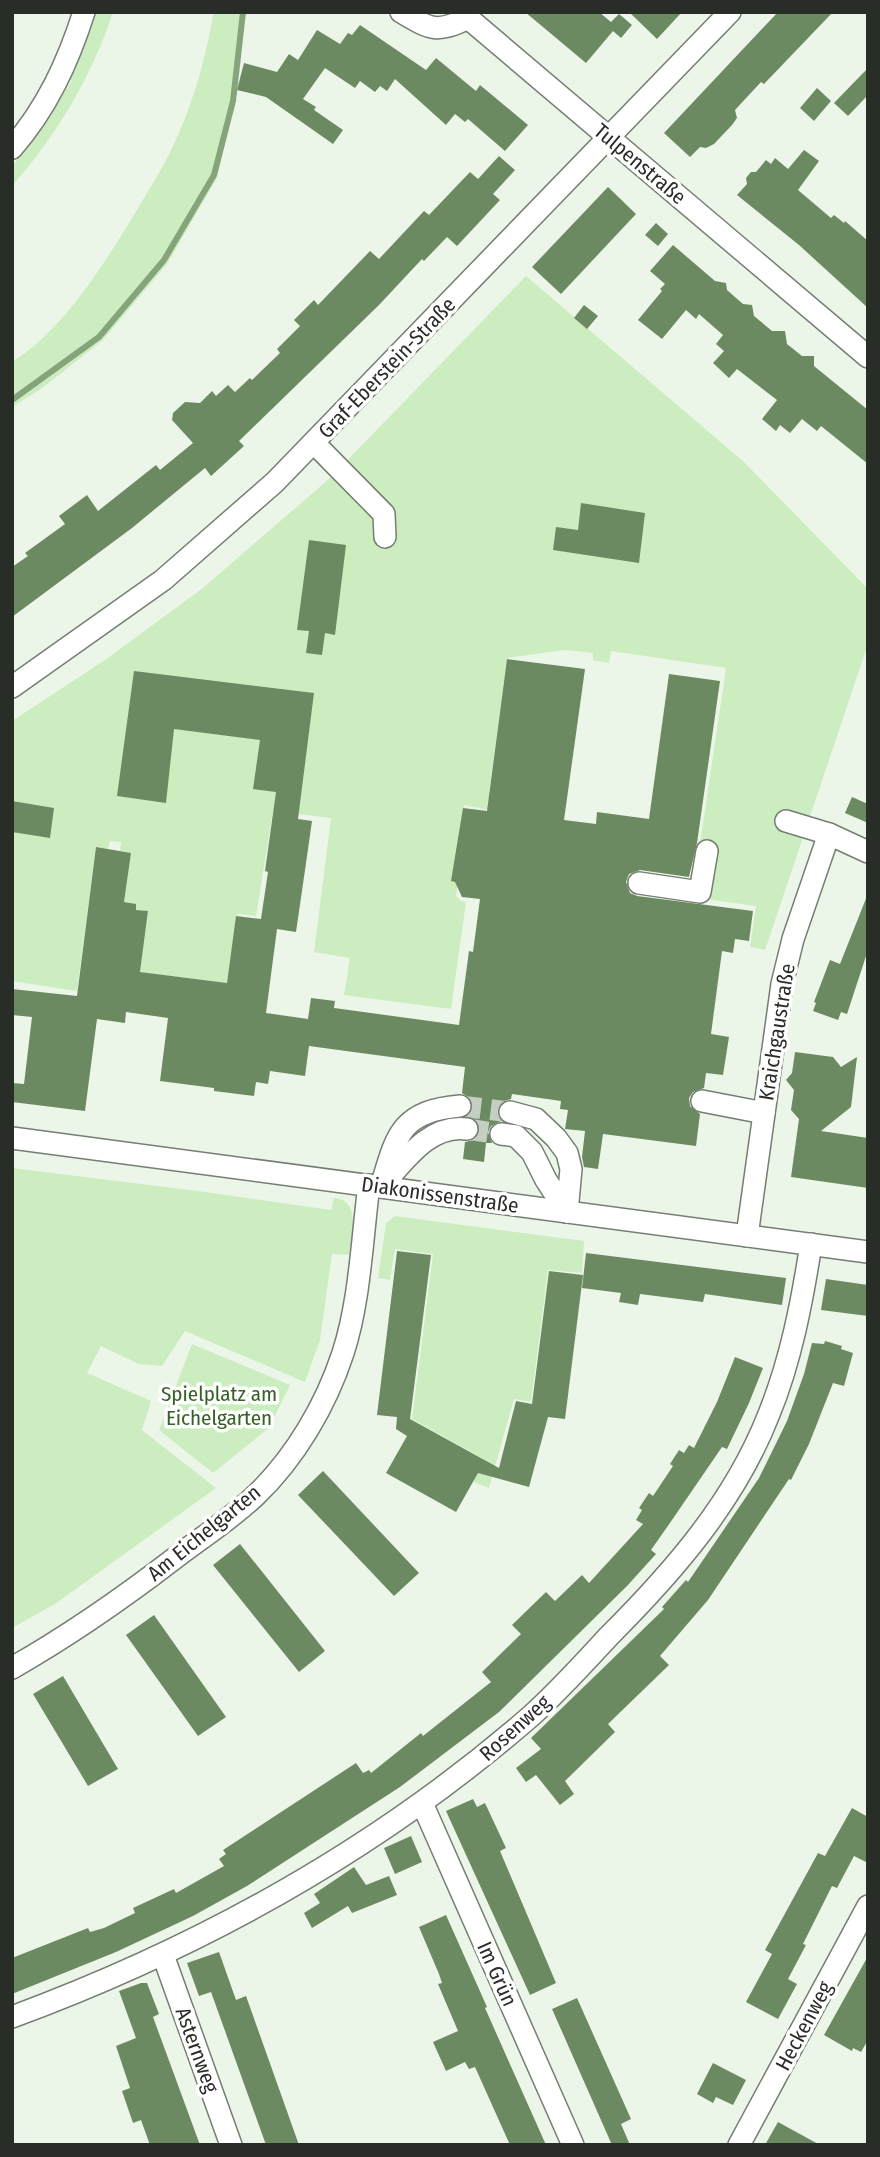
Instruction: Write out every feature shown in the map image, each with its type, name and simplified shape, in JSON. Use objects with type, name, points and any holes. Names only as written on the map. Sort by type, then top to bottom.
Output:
[{"type":"street","points":[[12,148],[43,107],[70,55],[84,12]]},
{"type":"street","name":"Tulpenstraße","points":[[401,12],[423,25],[436,28],[452,26],[467,15],[868,358]]},
{"type":"street","name":"Graf-Eberstein-Straße","points":[[12,687],[163,580],[275,482],[730,12]]},
{"type":"street","points":[[314,443],[384,514],[385,537]]},
{"type":"street","points":[[786,821],[829,834],[868,852]]},
{"type":"street","name":"Kraichgaustraße","points":[[747,1236],[782,984],[793,939],[829,834]]},
{"type":"street","points":[[639,883],[701,891],[706,850]]},
{"type":"street","points":[[702,1101],[764,1114]]},
{"type":"street","name":"Am Eichelgarten","points":[[12,1668],[74,1632],[254,1497],[294,1450],[326,1396],[350,1328],[375,1186],[393,1146],[410,1121],[440,1108],[460,1106]]},
{"type":"street","points":[[510,1112],[536,1119],[567,1153],[570,1169],[567,1212]]},
{"type":"street","points":[[375,1186],[423,1142],[445,1130],[467,1129]]},
{"type":"street","points":[[501,1134],[516,1136],[532,1152],[567,1212]]},
{"type":"street","name":"Diakonissenstraße","points":[[12,1138],[868,1252]]},
{"type":"street","name":"Rosenweg","points":[[12,2017],[72,1995],[163,1955],[285,1892],[422,1803],[534,1713],[640,1605],[694,1544],[745,1464],[769,1415],[801,1307],[811,1244]]},
{"type":"street","name":"Im Grün","points":[[422,1803],[573,2145]]},
{"type":"street","name":"Heckenweg","points":[[739,2145],[868,1906]]},
{"type":"street","name":"Asternweg","points":[[163,1955],[231,2145]]},
{"type":"green space","points":[[92,12],[113,12],[95,59],[72,104],[44,146],[12,186],[12,167],[72,81],[65,76]]},
{"type":"green space","points":[[214,12],[246,12],[234,102],[217,178],[167,264],[103,340],[41,389],[12,407],[12,362],[49,332],[82,294],[125,230],[171,151],[196,87]]},
{"type":"green space","points":[[526,276],[744,462],[868,589],[868,644],[765,950],[750,947],[756,906],[641,890],[694,885],[726,668],[611,651],[609,663],[593,660],[593,653],[565,650],[507,658],[489,792],[503,794],[500,812],[464,805],[452,881],[458,882],[456,896],[466,902],[451,1009],[344,995],[350,958],[314,952],[331,818],[273,811],[256,916],[237,914],[227,983],[140,972],[148,912],[136,910],[136,904],[124,902],[131,853],[120,851],[121,842],[110,841],[108,849],[96,847],[77,991],[12,981],[12,721],[105,660],[203,588],[330,478]]},
{"type":"green space","points":[[12,1168],[331,1210],[334,1198],[349,1205],[353,1220],[349,1255],[332,1254],[320,1340],[305,1382],[185,1331],[162,1366],[139,1364],[101,1346],[87,1373],[151,1401],[142,1430],[216,1488],[55,1604],[12,1628]]},
{"type":"green space","points":[[395,1216],[584,1241],[582,1273],[548,1270],[531,1402],[514,1399],[489,1488],[474,1482],[474,1475],[482,1458],[412,1419],[433,1254],[395,1249],[390,1280],[378,1278],[386,1223]]},
{"type":"green space","name":"Spielplatz am Eichelgarten","points":[[192,1344],[290,1385],[269,1428],[213,1473],[159,1430]]},
{"type":"building","points":[[525,12],[599,12],[611,22],[619,14],[632,25],[621,38],[613,31],[586,63]]},
{"type":"building","points":[[629,12],[682,12],[657,39]]},
{"type":"building","points":[[778,12],[833,12],[764,84],[761,82],[735,110],[737,118],[714,144],[706,148],[700,147],[690,157],[664,133]]},
{"type":"building","points":[[360,25],[426,70],[436,58],[476,91],[480,85],[528,125],[505,151],[468,119],[465,122],[455,114],[446,125],[395,79],[387,91],[380,86],[375,92],[360,81],[355,88],[325,68],[303,99],[343,130],[333,144],[266,97],[237,90],[244,63],[277,72],[289,54],[298,60],[317,30],[340,44],[348,33],[352,35]]},
{"type":"building","points":[[868,68],[868,95],[848,116],[834,103]]},
{"type":"building","points":[[817,88],[831,101],[814,121],[800,108]]},
{"type":"building","points":[[804,150],[819,161],[798,190],[831,218],[834,215],[844,223],[845,221],[868,241],[868,308],[799,245],[737,195],[747,184],[746,178],[751,172],[756,172],[766,160],[771,164],[775,158],[788,169]]},
{"type":"building","points":[[499,156],[515,170],[493,194],[500,200],[457,246],[447,237],[424,261],[422,259],[379,305],[239,441],[244,446],[211,476],[205,468],[132,528],[12,617],[12,567],[28,556],[25,553],[65,524],[59,516],[87,495],[98,511],[156,465],[160,470],[193,443],[172,420],[173,413],[185,402],[200,403],[212,391],[216,396],[228,385],[235,392],[250,378],[252,380],[280,353],[277,349],[300,326],[294,320],[314,300],[318,305],[370,251],[379,259],[424,211],[429,215],[470,172],[478,179]]},
{"type":"building","points":[[608,187],[636,214],[561,294],[532,267]]},
{"type":"building","points":[[656,223],[668,234],[658,246],[645,235]]},
{"type":"building","points":[[673,245],[715,281],[726,283],[727,290],[743,304],[752,305],[754,316],[772,331],[785,331],[787,344],[802,356],[814,356],[814,366],[868,410],[868,464],[821,426],[817,431],[802,419],[790,433],[780,425],[776,431],[762,419],[777,400],[737,369],[729,378],[713,363],[724,351],[716,344],[723,335],[699,314],[696,319],[686,310],[662,339],[638,320],[665,284],[650,271]]},
{"type":"building","points":[[584,305],[598,316],[587,329],[574,318]]},
{"type":"building","points":[[581,503],[645,513],[639,563],[553,550],[556,527],[578,530]]},
{"type":"building","points":[[309,540],[346,545],[335,635],[325,633],[322,655],[306,653],[309,631],[297,630]]},
{"type":"building","points":[[507,659],[585,669],[564,820],[596,824],[597,812],[649,819],[669,674],[720,681],[697,843],[689,877],[640,870],[629,874],[626,882],[630,893],[637,896],[753,911],[749,941],[735,939],[733,953],[722,951],[711,1034],[729,1037],[723,1075],[706,1073],[704,1088],[693,1092],[689,1098],[690,1106],[700,1114],[696,1146],[603,1134],[598,1169],[584,1167],[582,1157],[585,1131],[565,1129],[568,1110],[560,1109],[561,1101],[512,1094],[511,1099],[501,1102],[498,1108],[497,1115],[501,1121],[491,1126],[488,1132],[492,1143],[486,1143],[484,1162],[463,1159],[465,1142],[474,1140],[480,1130],[478,1122],[468,1116],[472,1110],[471,1099],[462,1093],[465,1067],[309,1046],[305,1076],[270,1071],[268,1084],[256,1082],[254,1096],[214,1091],[214,1088],[160,1081],[168,1018],[126,1012],[125,1023],[97,1019],[85,1111],[12,1102],[12,1083],[24,1084],[32,1017],[12,1015],[12,989],[77,996],[96,847],[131,853],[124,902],[136,904],[136,910],[148,911],[140,972],[227,983],[236,916],[261,919],[276,792],[253,789],[260,740],[174,729],[166,803],[117,796],[134,671],[314,693],[298,819],[312,821],[296,932],[277,929],[266,1013],[308,1019],[311,998],[335,1001],[334,1008],[459,1025],[469,951],[473,952],[480,899],[462,897],[455,882],[451,881],[463,808],[487,811]]},
{"type":"building","points":[[852,797],[868,804],[868,823],[845,813]]},
{"type":"building","points":[[12,801],[54,808],[50,838],[12,832]]},
{"type":"building","points":[[867,896],[868,950],[847,1014],[841,1012],[838,1020],[813,1011],[814,1002],[830,960],[840,964]]},
{"type":"building","points":[[795,1052],[833,1057],[841,1067],[857,1057],[851,1107],[821,1131],[868,1138],[868,1188],[791,1177],[799,1119],[791,1110],[794,1090],[786,1080],[792,1073]]},
{"type":"building","points":[[397,1251],[431,1255],[410,1419],[499,1468],[516,1401],[532,1404],[549,1271],[583,1275],[565,1419],[548,1417],[529,1487],[478,1473],[456,1512],[386,1473],[407,1436],[396,1429],[397,1417],[377,1415]]},
{"type":"building","points":[[586,1253],[786,1278],[782,1305],[705,1294],[703,1302],[640,1294],[638,1305],[619,1302],[621,1293],[582,1288]]},
{"type":"building","points":[[826,1279],[868,1285],[868,1316],[821,1310]]},
{"type":"building","points":[[825,1341],[842,1346],[841,1349],[853,1353],[844,1386],[833,1383],[809,1444],[791,1480],[789,1479],[708,1600],[660,1656],[669,1665],[608,1724],[615,1732],[565,1781],[574,1794],[560,1805],[536,1775],[526,1782],[516,1768],[541,1749],[531,1738],[664,1609],[662,1607],[686,1580],[688,1582],[759,1478],[787,1421],[812,1343],[824,1344]]},
{"type":"building","points":[[735,1357],[763,1368],[727,1449],[722,1447],[651,1550],[656,1554],[499,1712],[400,1787],[247,1886],[193,1916],[116,1952],[12,1994],[12,1958],[88,1928],[90,1932],[104,1928],[135,1913],[133,1908],[174,1889],[176,1893],[224,1866],[219,1859],[226,1854],[223,1850],[356,1763],[363,1773],[369,1770],[371,1773],[491,1682],[482,1672],[521,1634],[512,1625],[546,1592],[555,1601],[582,1575],[589,1583],[643,1524],[636,1520],[642,1510],[639,1508],[649,1493],[653,1496],[673,1466],[670,1464],[679,1450],[684,1453],[689,1445],[694,1448]]},
{"type":"building","points":[[323,1471],[419,1573],[394,1596],[298,1495]]},
{"type":"building","points":[[240,1544],[325,1651],[299,1672],[213,1565]]},
{"type":"building","points":[[154,1615],[226,1717],[198,1736],[126,1635]]},
{"type":"building","points":[[63,1676],[118,1769],[88,1786],[33,1694]]},
{"type":"building","points":[[473,1799],[477,1807],[485,1803],[506,1848],[500,1851],[556,1983],[530,1995],[446,1811]]},
{"type":"building","points":[[852,1808],[868,1817],[868,1863],[854,1856],[837,1888],[832,1886],[788,1979],[797,1984],[778,2019],[746,2002],[772,1954],[765,1950],[818,1853],[825,1856]]},
{"type":"building","points":[[411,1836],[422,1862],[395,1874],[384,1848]]},
{"type":"building","points":[[354,1867],[366,1885],[389,1876],[397,1895],[352,1913],[348,1906],[312,1928],[304,1913],[320,1903],[314,1894]]},
{"type":"building","points":[[446,1915],[546,2145],[510,2145],[475,2067],[469,2069],[465,2062],[446,2071],[433,2042],[458,2031],[438,1984],[442,1983],[439,1974],[419,1927]]},
{"type":"building","points":[[219,1952],[236,2000],[246,1996],[299,2145],[266,2145],[211,1992],[199,1996],[187,1963]]},
{"type":"building","points":[[868,1956],[868,2040],[861,2052],[853,2048],[852,2051],[824,2035]]},
{"type":"building","points":[[147,1983],[159,2014],[153,2017],[200,2145],[150,2145],[141,2120],[133,2123],[122,2091],[130,2088],[116,2046],[136,2038],[119,1991]]},
{"type":"building","points":[[577,1998],[631,2119],[621,2124],[630,2145],[612,2145],[552,2009]]},
{"type":"building","points":[[713,2063],[746,2080],[733,2105],[716,2097],[713,2103],[697,2094]]},
{"type":"building","points":[[778,2122],[820,2145],[765,2145]]},
{"type":"waterway","points":[[12,400],[99,337],[164,260],[214,175],[233,101],[243,12]]},
{"type":"tunnel","points":[[460,1106],[510,1112]]},
{"type":"tunnel","points":[[467,1129],[501,1134]]}]
